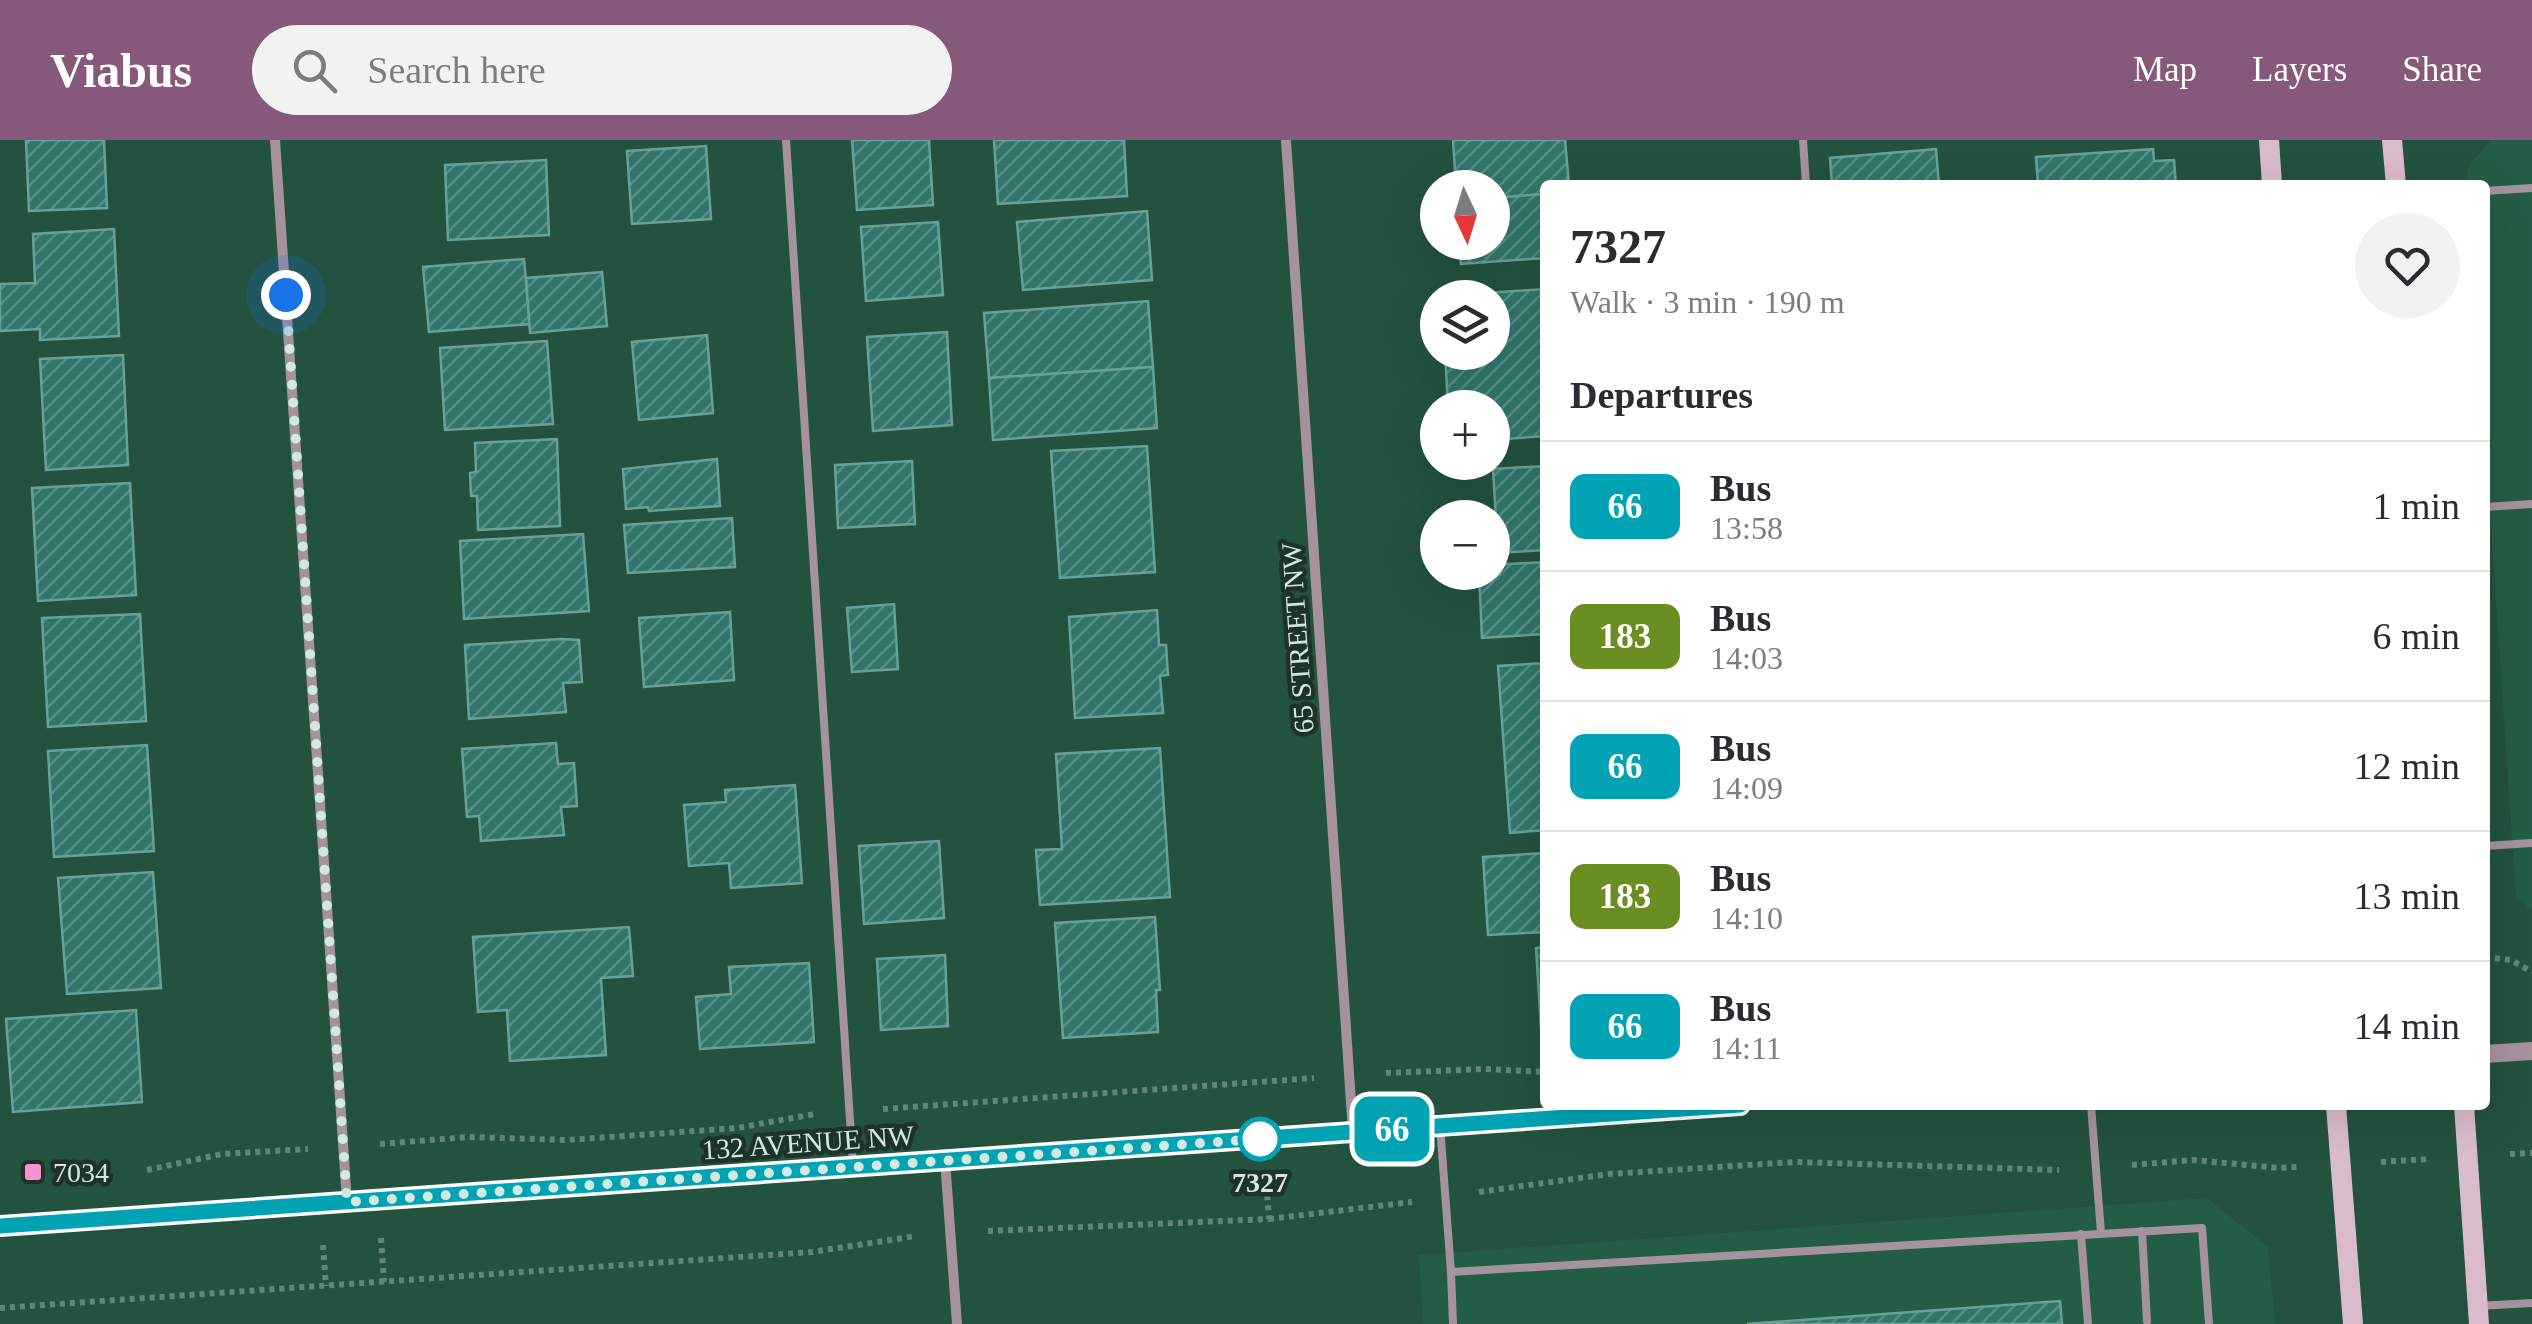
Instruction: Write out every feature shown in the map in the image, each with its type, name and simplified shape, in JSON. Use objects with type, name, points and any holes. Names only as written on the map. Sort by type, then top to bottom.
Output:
[{"type":"main road","points":[[2269,140],[2272,180]]},
{"type":"main road","points":[[2392,140],[2396,180]]},
{"type":"main road","points":[[2336,1110],[2353,1324]]},
{"type":"main road","points":[[2464,1110],[2479,1315]]},
{"type":"street","points":[[275,140],[347,1202]]},
{"type":"street","name":"65 STREET NW","points":[[1286,140],[1353,1132]]},
{"type":"street","points":[[2490,1054],[2532,1051]]},
{"type":"street","name":"132 AVENUE NW","points":[[0,1226],[1665,1110]]},
{"type":"street","points":[[945,1160],[957,1324]]},
{"type":"lane","points":[[786,140],[854,1166]]},
{"type":"lane","points":[[1803,140],[1806,180]]},
{"type":"lane","points":[[2490,191],[2532,188]]},
{"type":"lane","points":[[2490,507],[2532,504]]},
{"type":"lane","points":[[2490,846],[2532,843]]},
{"type":"lane","points":[[2091,1110],[2101,1233]]},
{"type":"lane","points":[[1440,1125],[1453,1324]]},
{"type":"lane","points":[[1451,1272],[2202,1228],[2209,1324]]},
{"type":"lane","points":[[2142,1231],[2147,1321]]},
{"type":"lane","points":[[2081,1234],[2088,1324]]},
{"type":"lane","points":[[2479,1315],[2532,1303]]},
{"type":"path","points":[[2490,958],[2512,960],[2532,972]]},
{"type":"path","points":[[138,1172],[222,1154],[468,1137],[568,1140],[699,1130],[850,1111],[1349,1076],[1484,1069],[1540,1072]]},
{"type":"path","points":[[0,1308],[812,1252],[918,1236],[1269,1219],[1569,1178],[1780,1162],[2039,1172],[2193,1160],[2279,1168],[2532,1153]]},
{"type":"path","points":[[1266,1179],[1269,1219]]},
{"type":"shaded area","points":[[2491,140],[2532,140],[2532,910],[2516,896],[2490,512],[2490,180],[2468,180],[2467,168]]},
{"type":"shaded area","points":[[2207,1198],[2268,1247],[2275,1324],[1423,1324],[1419,1255]]},
{"type":"building","points":[[26,140],[104,140],[107,208],[29,211]]},
{"type":"building","points":[[852,140],[929,140],[933,205],[857,210]]},
{"type":"building","points":[[994,140],[1124,140],[1127,196],[998,204]]},
{"type":"building","points":[[1453,140],[1565,140],[1569,180],[1540,180],[1540,194],[1510,197],[1510,170],[1455,170]]},
{"type":"building","points":[[706,146],[711,219],[632,224],[627,151]]},
{"type":"building","points":[[1936,149],[1939,180],[1832,180],[1830,158]]},
{"type":"building","points":[[2153,149],[2154,161],[2174,160],[2176,180],[2038,180],[2036,157]]},
{"type":"building","points":[[546,160],[549,235],[448,240],[445,165]]},
{"type":"building","points":[[1540,194],[1540,258],[1461,264],[1461,260],[1510,260],[1510,197]]},
{"type":"building","points":[[1147,211],[1152,280],[1023,290],[1017,222]]},
{"type":"building","points":[[938,222],[943,295],[866,301],[861,227]]},
{"type":"building","points":[[114,229],[119,336],[40,340],[40,329],[0,331],[0,284],[35,283],[33,234]]},
{"type":"building","points":[[524,259],[530,324],[429,332],[423,267]]},
{"type":"building","points":[[602,272],[607,326],[530,333],[526,278]]},
{"type":"building","points":[[1540,289],[1540,436],[1510,439],[1510,390],[1447,390],[1446,370],[1510,370],[1510,291]]},
{"type":"building","points":[[1148,301],[1153,367],[989,378],[984,313]]},
{"type":"building","points":[[947,332],[952,425],[873,431],[867,337]]},
{"type":"building","points":[[707,335],[713,413],[639,420],[632,342]]},
{"type":"building","points":[[547,341],[553,424],[445,430],[440,348]]},
{"type":"building","points":[[123,355],[128,465],[46,470],[40,359]]},
{"type":"building","points":[[1153,367],[1157,428],[993,440],[989,378]]},
{"type":"building","points":[[557,439],[560,526],[478,530],[477,496],[471,496],[470,473],[476,472],[475,443]]},
{"type":"building","points":[[1147,446],[1155,572],[1060,578],[1051,451]]},
{"type":"building","points":[[717,459],[720,506],[626,509],[623,469]]},
{"type":"building","points":[[912,461],[915,524],[838,528],[835,465]]},
{"type":"building","points":[[1540,466],[1540,550],[1510,552],[1510,500],[1495,500],[1494,480],[1510,480],[1510,468]]},
{"type":"building","points":[[130,483],[136,595],[38,601],[32,488]]},
{"type":"building","points":[[732,518],[735,567],[628,573],[624,525]]},
{"type":"building","points":[[583,534],[589,611],[464,619],[460,541]]},
{"type":"building","points":[[1540,562],[1540,634],[1482,638],[1480,590],[1510,590],[1510,564]]},
{"type":"building","points":[[894,604],[898,669],[852,672],[847,608]]},
{"type":"building","points":[[1157,610],[1159,645],[1166,645],[1168,675],[1160,676],[1163,713],[1075,718],[1069,617]]},
{"type":"building","points":[[730,612],[734,680],[644,687],[639,618]]},
{"type":"building","points":[[140,614],[146,721],[48,727],[42,618]]},
{"type":"building","points":[[579,640],[582,682],[563,683],[566,712],[469,719],[465,645]]},
{"type":"building","points":[[1540,663],[1540,830],[1510,833],[1498,666]]},
{"type":"building","points":[[556,743],[558,764],[574,763],[577,806],[561,807],[564,835],[481,841],[479,816],[467,817],[462,749]]},
{"type":"building","points":[[147,745],[154,851],[54,857],[48,751]]},
{"type":"building","points":[[1160,748],[1170,897],[1040,905],[1036,850],[1062,849],[1056,754]]},
{"type":"building","points":[[795,785],[802,883],[731,888],[729,863],[689,866],[684,805],[726,802],[725,790]]},
{"type":"building","points":[[939,841],[944,918],[864,924],[859,846]]},
{"type":"building","points":[[1540,853],[1540,932],[1488,935],[1483,857]]},
{"type":"building","points":[[153,872],[161,988],[67,994],[58,878]]},
{"type":"building","points":[[1155,917],[1160,990],[1156,990],[1158,1032],[1063,1038],[1055,923]]},
{"type":"building","points":[[629,927],[633,976],[601,978],[606,1055],[510,1061],[507,1010],[478,1012],[473,937]]},
{"type":"building","points":[[1536,948],[1540,948],[1540,1013]]},
{"type":"building","points":[[945,955],[948,1026],[881,1030],[877,959]]},
{"type":"building","points":[[809,963],[814,1042],[700,1049],[696,997],[731,994],[729,967]]},
{"type":"building","points":[[136,1010],[142,1102],[13,1112],[6,1019]]},
{"type":"building","points":[[2060,1301],[2062,1324],[1747,1324]]},
{"type":"bus line","name":"66","points":[[0,1226],[1668,1110]]},
{"type":"place","name":"7327","points":[[1260,1139]]},
{"type":"place","name":"7034","points":[[33,1172]]},
{"type":"route","points":[[286,295],[347,1202],[1260,1139]]}]
